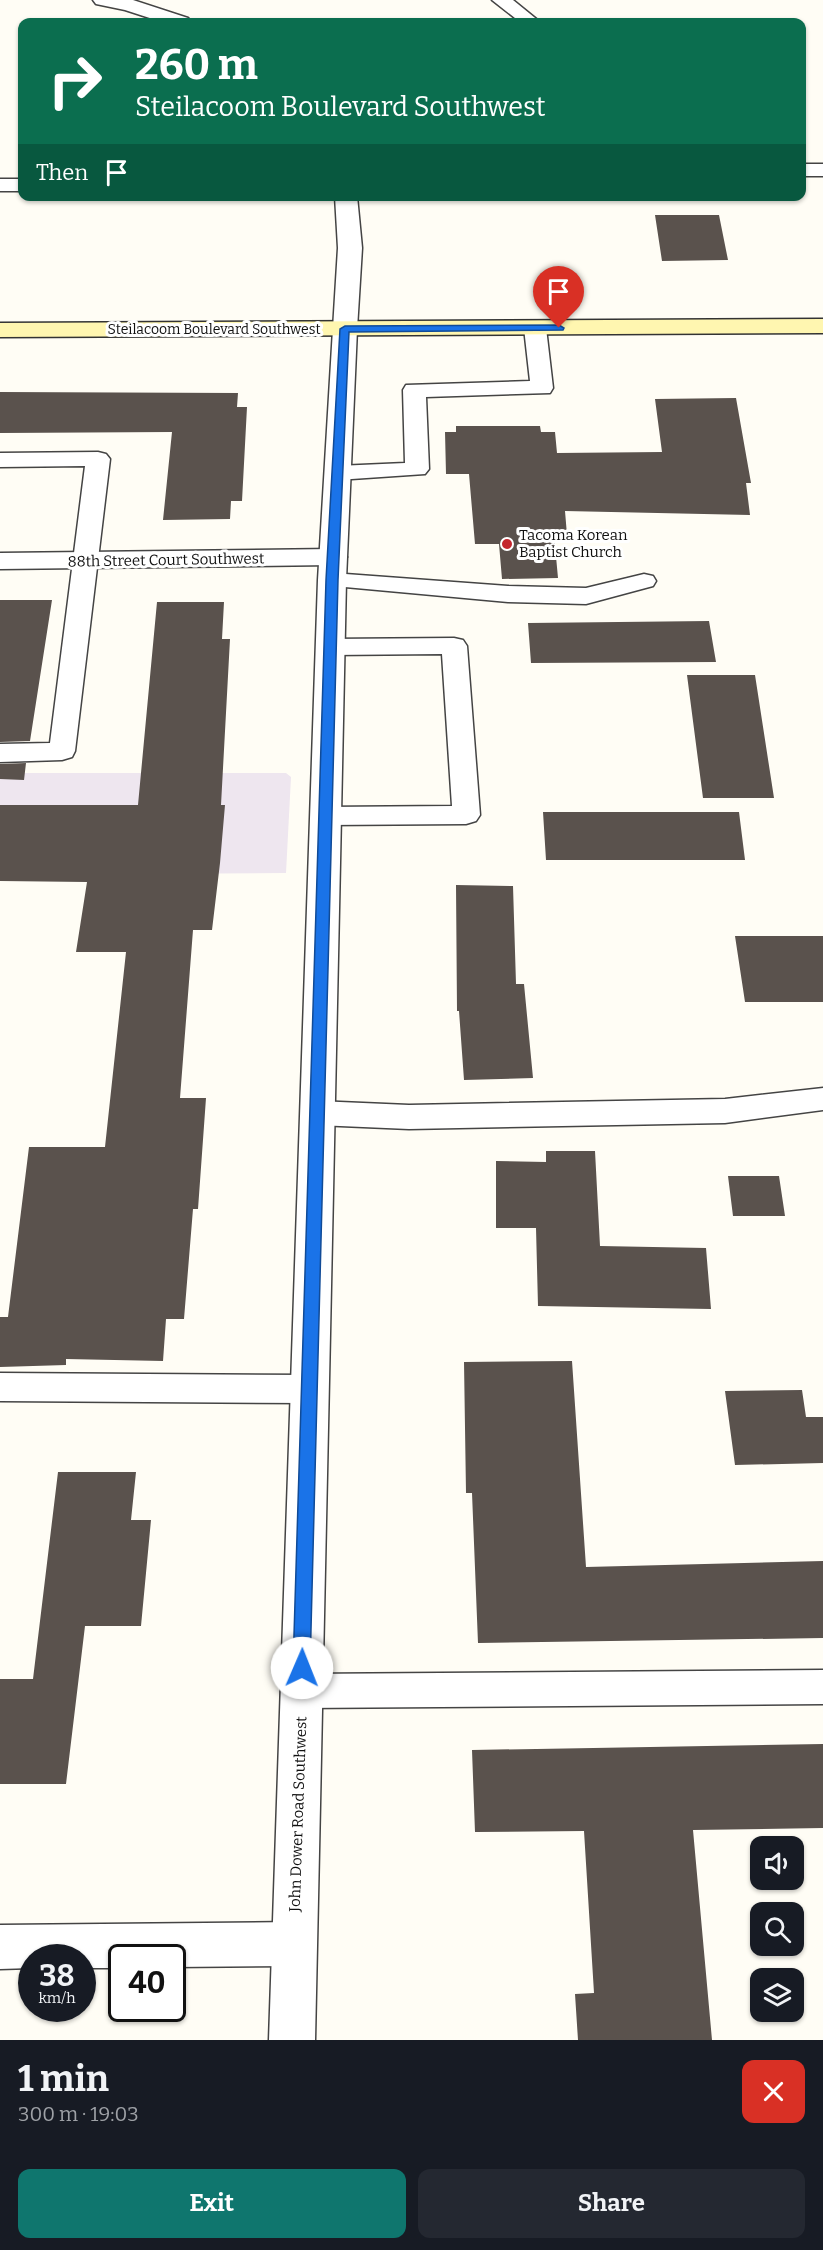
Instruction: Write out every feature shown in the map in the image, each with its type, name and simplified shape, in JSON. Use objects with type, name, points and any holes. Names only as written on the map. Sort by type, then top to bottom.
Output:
[{"type":"main road","name":"Steilacoom Boulevard Southwest","points":[[0,330],[823,327]]},
{"type":"street","points":[[103,0],[129,5],[169,18]]},
{"type":"street","name":"John Dower Road Southwest","points":[[292,2040],[332,568],[350,248],[346,201]]},
{"type":"street","name":"88th Street Court Southwest","points":[[0,561],[332,568]]},
{"type":"street","points":[[0,1947],[294,1944]]},
{"type":"lane","points":[[501,0],[526,18]]},
{"type":"lane","points":[[806,170],[823,170]]},
{"type":"lane","points":[[0,185],[18,185]]},
{"type":"lane","points":[[337,473],[417,469],[414,390],[542,388],[536,328]]},
{"type":"lane","points":[[0,460],[98,459],[62,751],[0,753]]},
{"type":"lane","points":[[332,568],[508,594],[586,596],[644,581]]},
{"type":"lane","points":[[325,816],[465,815],[454,646],[330,646]]},
{"type":"lane","points":[[317,1113],[409,1117],[725,1111],[823,1099]]},
{"type":"lane","points":[[0,1387],[309,1389]]},
{"type":"lane","points":[[301,1691],[823,1687]]},
{"type":"shaded area","points":[[0,773],[286,773],[291,777],[286,873],[0,875]]},
{"type":"building","points":[[655,215],[719,215],[728,260],[662,261]]},
{"type":"building","points":[[0,392],[238,393],[237,407],[247,407],[242,501],[231,501],[230,519],[163,520],[172,432],[0,433]]},
{"type":"building","points":[[736,398],[751,483],[746,483],[750,515],[565,511],[567,535],[554,535],[558,578],[502,579],[499,544],[475,544],[469,474],[446,474],[445,432],[456,432],[456,426],[540,426],[541,432],[555,432],[557,453],[662,452],[655,399]]},
{"type":"building","points":[[0,600],[52,600],[30,741],[0,742]]},
{"type":"building","points":[[157,602],[224,602],[222,639],[230,639],[221,805],[225,805],[220,863],[212,930],[193,930],[180,1098],[206,1098],[198,1209],[193,1209],[184,1319],[166,1319],[163,1361],[66,1359],[66,1365],[0,1367],[0,1317],[8,1317],[29,1147],[105,1147],[126,952],[76,952],[87,882],[0,881],[0,805],[138,805]]},
{"type":"building","points":[[709,621],[716,662],[531,663],[528,623]]},
{"type":"building","points":[[687,675],[755,675],[774,798],[703,798]]},
{"type":"building","points":[[26,763],[24,780],[0,779],[0,764]]},
{"type":"building","points":[[543,812],[739,812],[745,860],[546,860]]},
{"type":"building","points":[[456,885],[513,886],[516,984],[524,984],[533,1078],[464,1080],[459,1011],[457,1011]]},
{"type":"building","points":[[735,936],[823,936],[823,1002],[745,1002]]},
{"type":"building","points":[[546,1151],[595,1151],[600,1246],[706,1248],[711,1309],[538,1306],[536,1228],[496,1228],[496,1161],[546,1162]]},
{"type":"building","points":[[728,1176],[779,1176],[785,1216],[733,1216]]},
{"type":"building","points":[[572,1361],[586,1567],[823,1561],[823,1638],[478,1643],[472,1493],[466,1493],[464,1362]]},
{"type":"building","points":[[802,1390],[806,1417],[823,1417],[823,1463],[735,1465],[725,1391]]},
{"type":"building","points":[[58,1472],[136,1472],[131,1520],[151,1520],[141,1626],[85,1626],[66,1784],[0,1784],[0,1679],[33,1679]]},
{"type":"building","points":[[823,1744],[823,1828],[693,1830],[712,2040],[578,2040],[575,1994],[594,1993],[584,1831],[475,1832],[472,1750]]},
{"type":"place","name":"Tacoma Korean Baptist Church","points":[[507,544]]},
{"type":"route","points":[[302,1668],[332,580],[345,329],[559,328]]}]
